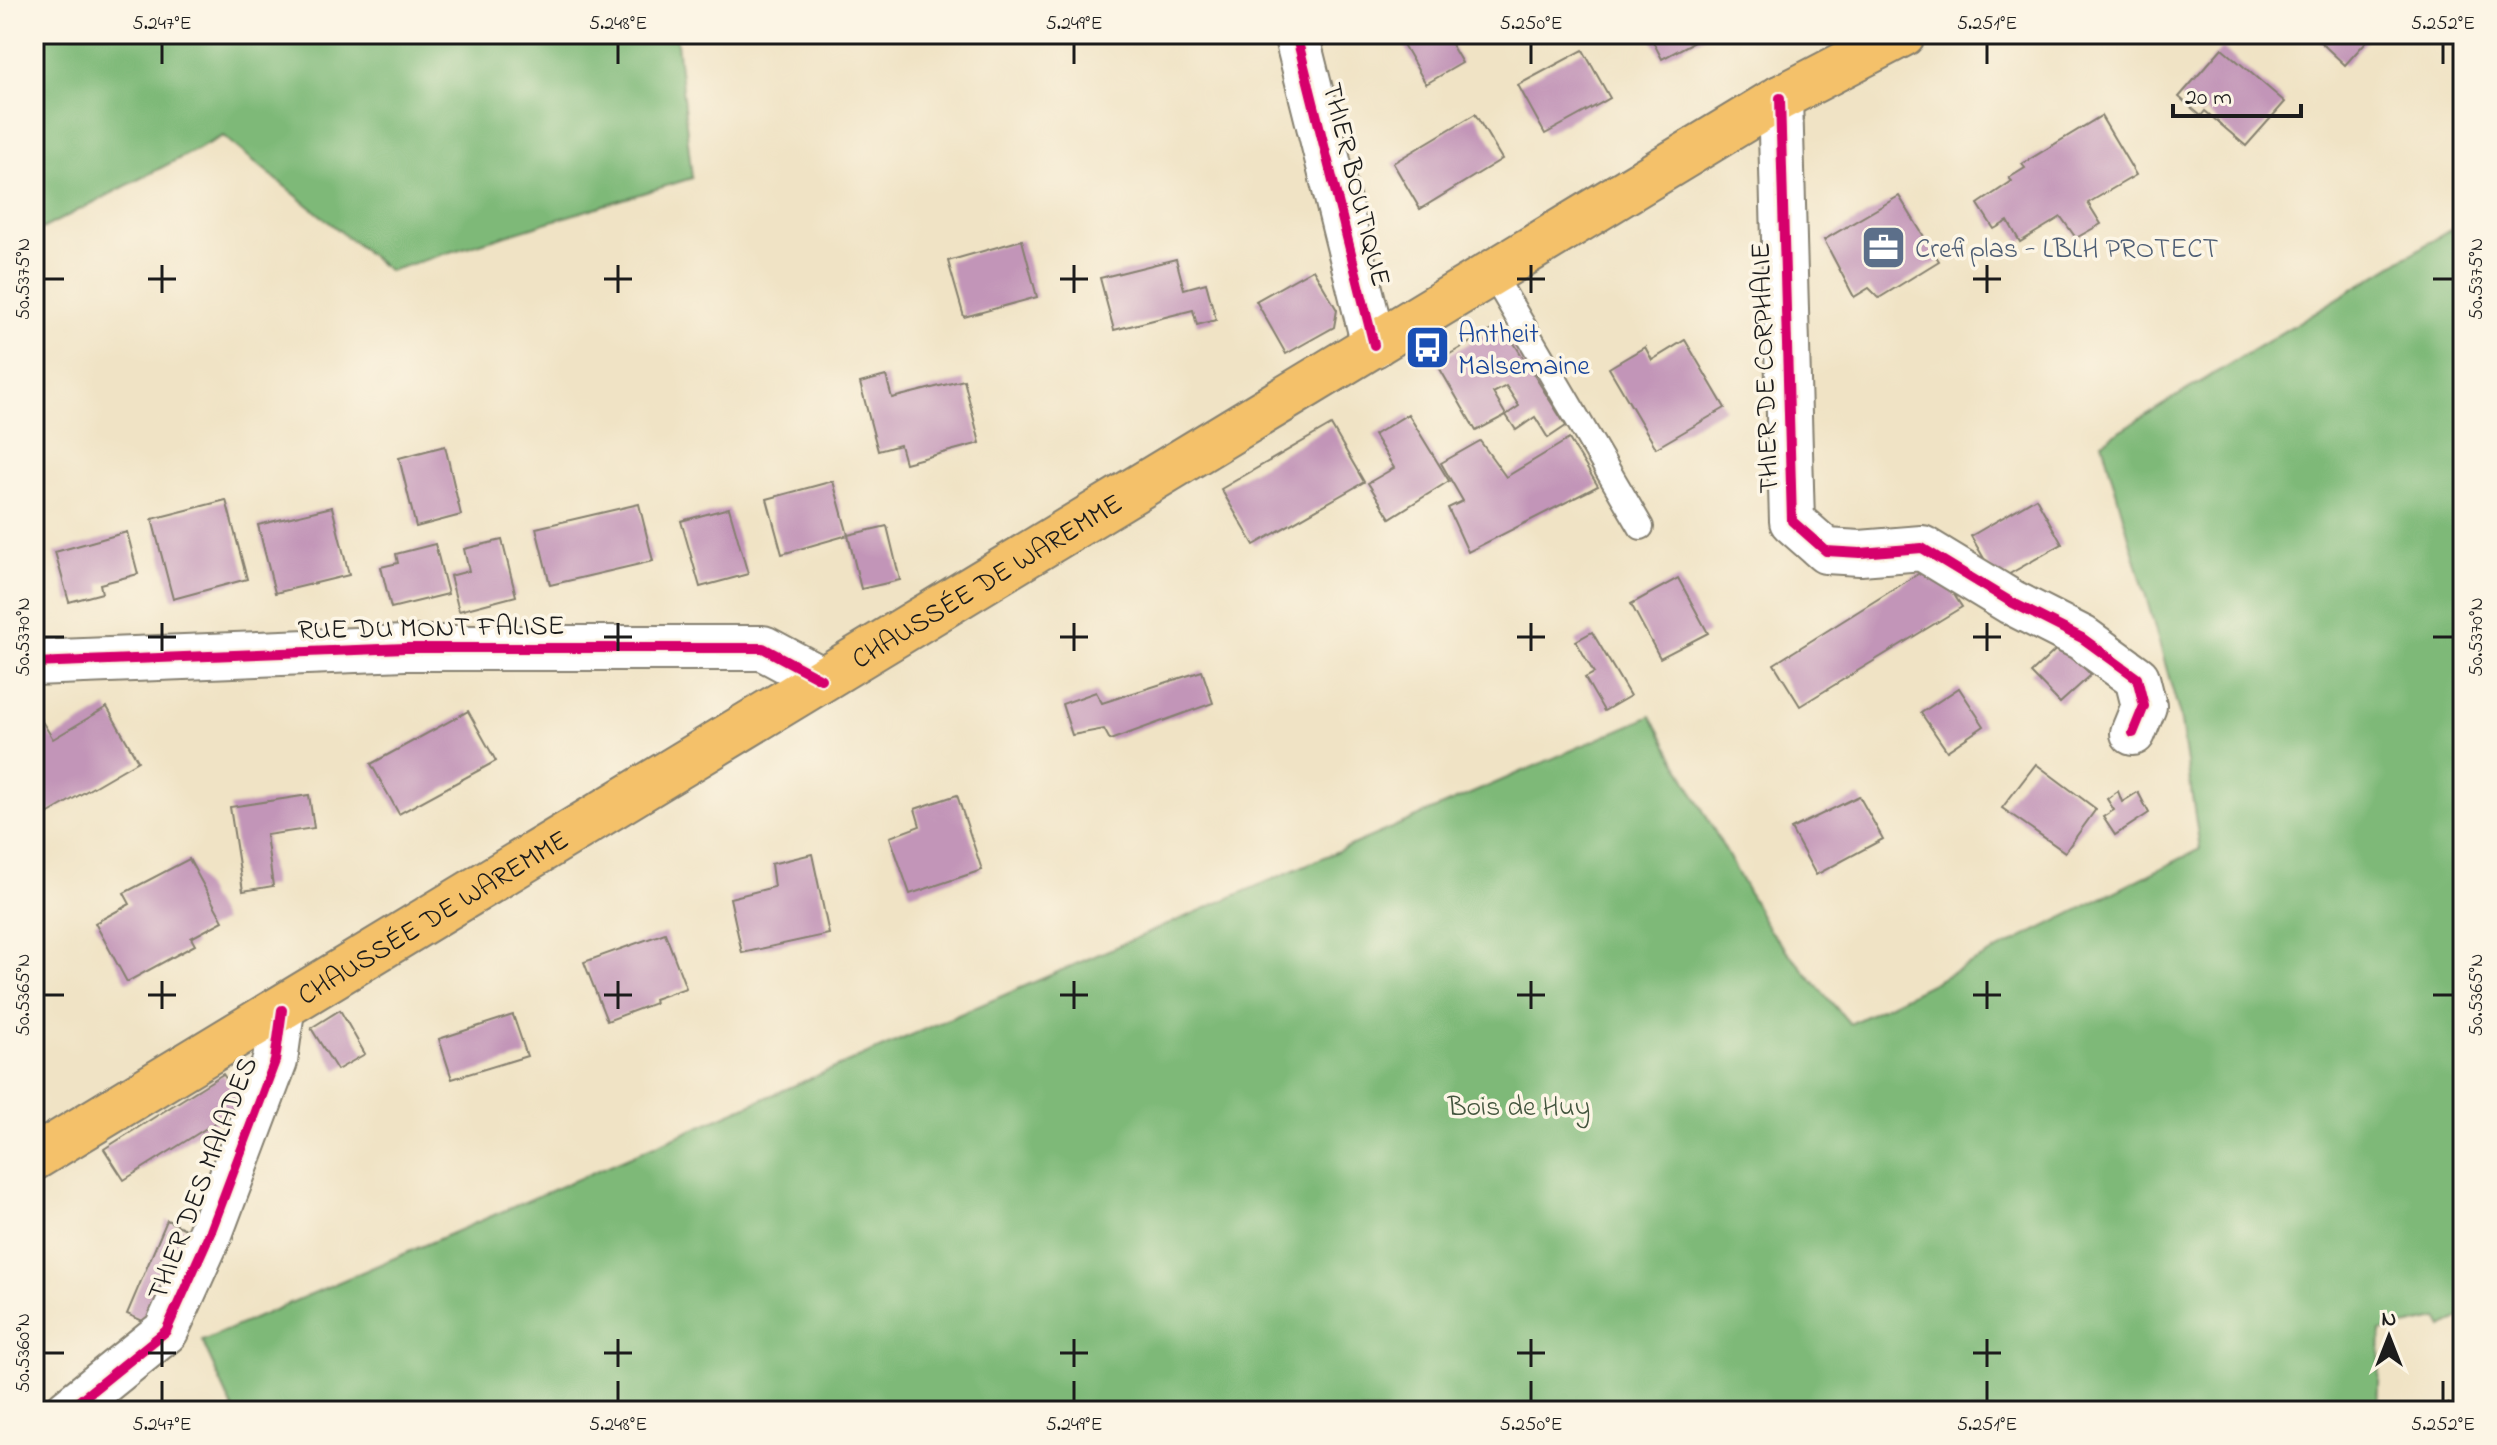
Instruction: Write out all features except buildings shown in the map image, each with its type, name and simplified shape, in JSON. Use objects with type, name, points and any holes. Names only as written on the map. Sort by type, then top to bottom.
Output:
[{"type":"main road","name":"CHAUSSÉE DE WAREMME","points":[[34,1158],[1780,98],[1903,34]]},
{"type":"street","name":"THIER BOUTIQUE","points":[[1296,34],[1374,345]]},
{"type":"street","name":"THIER DE CORPHALIE","points":[[1780,98],[1792,521],[1826,551],[1860,553],[1922,548],[2011,602],[2082,638],[2137,678],[2144,706],[2133,733]]},
{"type":"street","name":"RUE DU MONT FALISE","points":[[34,663],[405,648],[763,648],[821,679]]},
{"type":"street","name":"THIER DES MALADES","points":[[67,1411],[166,1331],[211,1231],[275,1061],[282,1010]]},
{"type":"lane","points":[[1492,273],[1641,527]]},
{"type":"green space","points":[[34,34],[676,34],[692,178],[389,271],[223,136],[34,233]]},
{"type":"green space","name":"Bois de Huy","points":[[2463,222],[2463,1316],[2443,1328],[2438,1319],[2381,1331],[2378,1411],[234,1411],[202,1341],[1651,716],[1769,930],[1850,1024],[2200,849],[2180,716],[2102,442]]},
{"type":"railway","points":[[2440,1411],[2463,1398]]},
{"type":"cycle path","points":[[1296,34],[1374,345]]},
{"type":"cycle path","points":[[1780,98],[1792,521],[1826,551],[1860,553],[1922,548],[2011,602],[2082,638],[2137,678],[2144,706],[2133,733]]},
{"type":"cycle path","points":[[34,663],[405,648],[763,648],[821,679]]},
{"type":"cycle path","points":[[67,1411],[166,1331],[211,1231],[275,1061],[282,1010]]},
{"type":"place","name":"Crefiplas - LBLH PROTECT","points":[[1884,247]]},
{"type":"place","name":"Antheit Malsemaine","points":[[1427,348]]}]
